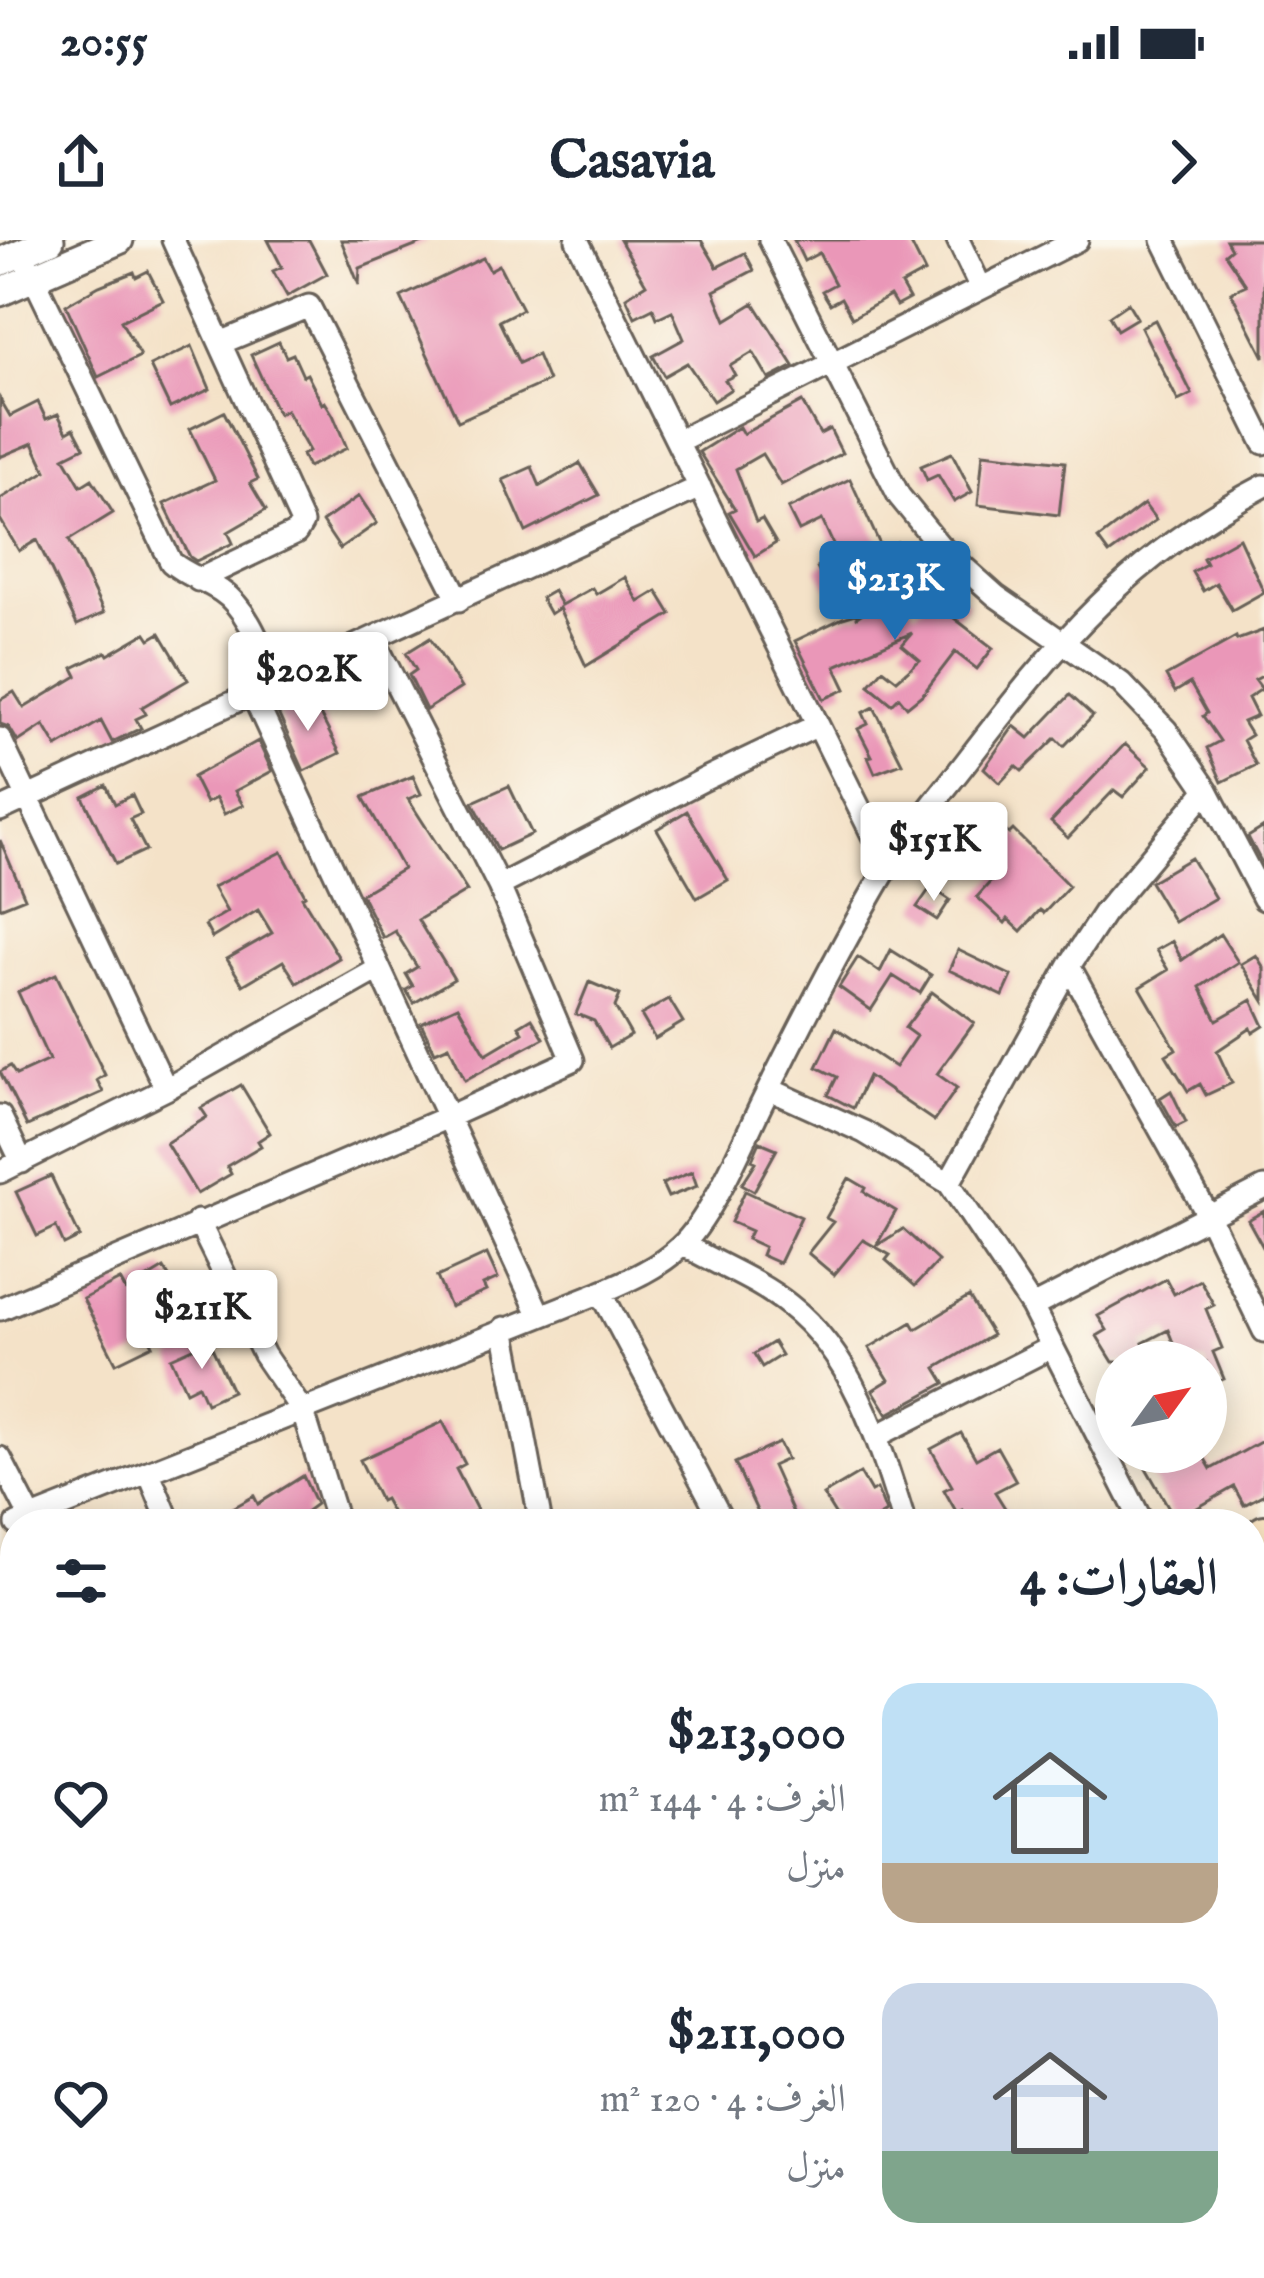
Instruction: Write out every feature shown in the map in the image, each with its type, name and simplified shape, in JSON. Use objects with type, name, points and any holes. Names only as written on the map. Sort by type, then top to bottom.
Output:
[{"type":"street","points":[[0,292],[18,264],[50,240]]},
{"type":"street","points":[[18,264],[119,240]]},
{"type":"street","points":[[173,240],[302,523],[302,529],[198,580]]},
{"type":"street","points":[[577,240],[888,866]]},
{"type":"street","points":[[770,240],[899,496],[939,545],[996,596],[1121,683],[1166,730],[1207,790],[1264,899]]},
{"type":"street","points":[[958,240],[980,286]]},
{"type":"street","points":[[678,441],[1077,240]]},
{"type":"street","points":[[1163,240],[1264,443]]},
{"type":"street","points":[[18,264],[171,562],[220,589],[232,601],[276,682]]},
{"type":"street","points":[[223,343],[309,306],[459,600]]},
{"type":"street","points":[[59,1509],[601,1292],[639,1275],[684,1245],[716,1194],[888,866],[1000,717],[1114,588],[1177,536],[1264,486]]},
{"type":"street","points":[[0,810],[700,487]]},
{"type":"street","points":[[0,1309],[573,1060],[499,886],[374,640]]},
{"type":"street","points":[[252,693],[539,1314]]},
{"type":"street","points":[[499,886],[818,725]]},
{"type":"street","points":[[0,740],[166,1089]]},
{"type":"street","points":[[949,1183],[1069,966],[1105,913],[1207,790]]},
{"type":"street","points":[[1069,966],[1209,1217],[1264,1331]]},
{"type":"street","points":[[0,1172],[166,1089],[377,970]]},
{"type":"street","points":[[769,1089],[864,1132],[949,1183],[1032,1307],[1136,1509]]},
{"type":"street","points":[[0,1116],[22,1162]]},
{"type":"street","points":[[1032,1307],[1264,1188]]},
{"type":"street","points":[[198,1221],[264,1354],[303,1412],[333,1509]]},
{"type":"street","points":[[684,1245],[785,1301],[814,1325],[877,1436],[900,1509]]},
{"type":"street","points":[[601,1292],[716,1509]]},
{"type":"street","points":[[505,1328],[538,1509]]},
{"type":"street","points":[[877,1436],[1052,1346]]},
{"type":"street","points":[[0,1458],[19,1509]]},
{"type":"street","points":[[149,1473],[164,1509]]},
{"type":"building","points":[[268,240],[309,240],[327,274],[287,296],[273,271],[282,267]]},
{"type":"building","points":[[341,240],[428,241],[360,268],[359,285]]},
{"type":"building","points":[[620,240],[701,240],[717,267],[745,253],[754,270],[714,291],[726,320],[754,303],[794,366],[769,379],[753,352],[730,366],[735,375],[725,380],[731,389],[713,401],[687,363],[664,376],[653,356],[684,339],[672,311],[657,318],[653,308],[635,317],[626,297],[646,284]]},
{"type":"building","points":[[794,240],[909,240],[925,272],[901,285],[909,299],[896,306],[890,296],[852,318],[841,298],[830,304],[822,291],[835,284],[819,253],[804,261]]},
{"type":"building","points":[[1226,240],[1264,240],[1264,357],[1231,292],[1246,285],[1225,254],[1231,249]]},
{"type":"building","points":[[483,258],[490,270],[499,265],[522,309],[499,321],[519,363],[537,355],[548,381],[458,421],[401,297]]},
{"type":"building","points":[[148,271],[163,300],[121,321],[140,356],[98,377],[66,305],[99,286]]},
{"type":"building","points":[[1128,303],[1137,318],[1117,330],[1109,316]]},
{"type":"building","points":[[1155,320],[1192,394],[1178,401],[1141,327]]},
{"type":"building","points":[[279,342],[286,357],[293,354],[303,376],[307,374],[322,404],[325,402],[347,448],[308,467],[302,455],[309,451],[286,410],[278,414],[251,355]]},
{"type":"building","points":[[192,346],[210,389],[170,408],[150,366]]},
{"type":"building","points":[[0,399],[10,416],[38,402],[46,419],[58,414],[67,432],[74,428],[84,447],[64,457],[81,486],[92,479],[113,513],[69,540],[104,613],[77,625],[37,540],[19,551],[0,519],[0,499],[46,471],[33,443],[0,457]]},
{"type":"building","points":[[802,402],[820,434],[830,429],[842,453],[781,485],[762,454],[736,469],[756,522],[762,519],[776,543],[755,556],[729,512],[735,509],[699,452],[739,427],[743,434]]},
{"type":"building","points":[[224,412],[258,479],[250,483],[266,510],[228,532],[233,543],[196,561],[164,504],[215,480],[190,429]]},
{"type":"building","points":[[952,453],[972,492],[954,502],[938,475],[927,480],[921,466]]},
{"type":"building","points":[[983,453],[1065,462],[1059,515],[978,505]]},
{"type":"building","points":[[580,463],[599,495],[526,532],[503,480],[532,467],[540,486]]},
{"type":"building","points":[[850,479],[882,549],[897,542],[906,561],[868,579],[866,574],[853,580],[851,575],[828,589],[817,568],[838,555],[822,520],[799,531],[788,509]]},
{"type":"building","points":[[359,496],[377,523],[340,549],[322,522]]},
{"type":"building","points":[[1144,504],[1156,520],[1109,554],[1098,539]]},
{"type":"building","points":[[1239,538],[1264,592],[1232,610],[1216,583],[1203,591],[1192,572],[1206,564],[1203,558]]},
{"type":"building","points":[[625,577],[639,602],[657,591],[671,614],[586,666],[559,608],[550,614],[541,598],[553,591],[561,605],[592,588],[596,594]]},
{"type":"building","points":[[946,581],[968,604],[954,618],[993,648],[977,669],[955,652],[923,694],[907,707],[899,697],[892,704],[869,685],[883,669],[897,680],[920,660],[902,645],[912,633],[835,666],[846,689],[824,699],[795,641],[843,618],[857,617],[898,589],[915,612]]},
{"type":"building","points":[[1264,630],[1264,675],[1255,680],[1262,689],[1248,698],[1257,716],[1243,722],[1251,735],[1243,740],[1256,765],[1222,782],[1207,748],[1220,741],[1203,716],[1207,713],[1190,683],[1175,692],[1166,676],[1236,637]]},
{"type":"building","points":[[146,633],[150,639],[160,633],[188,680],[142,707],[146,714],[136,719],[141,728],[112,742],[101,721],[57,747],[44,725],[18,742],[9,727],[0,724],[0,700],[14,692],[24,708],[77,676],[73,668]]},
{"type":"building","points":[[430,638],[461,688],[426,710],[409,675],[416,670],[406,653]]},
{"type":"building","points":[[1070,695],[1093,716],[1064,746],[1056,738],[1022,771],[1016,766],[1000,783],[984,768],[1014,726],[1029,738]]},
{"type":"building","points":[[311,697],[340,753],[304,771],[278,713]]},
{"type":"building","points":[[874,707],[902,763],[875,773],[858,729],[868,724],[863,713]]},
{"type":"building","points":[[258,741],[272,771],[235,791],[243,805],[224,814],[216,798],[206,803],[193,777]]},
{"type":"building","points":[[1125,744],[1150,767],[1123,797],[1114,790],[1068,838],[1051,822]]},
{"type":"building","points":[[413,776],[421,794],[408,799],[467,891],[418,920],[454,979],[414,1003],[406,990],[413,986],[406,974],[417,967],[395,931],[383,938],[361,894],[403,869],[363,797]]},
{"type":"building","points":[[106,785],[115,804],[132,795],[141,814],[130,819],[146,850],[116,864],[83,797]]},
{"type":"building","points":[[509,786],[532,834],[498,850],[473,802]]},
{"type":"building","points":[[687,811],[728,880],[697,898],[657,829]]},
{"type":"building","points":[[981,813],[1009,834],[1013,830],[1069,886],[1021,931],[977,897],[1000,871],[959,841]]},
{"type":"building","points":[[1264,827],[1264,867],[1248,837]]},
{"type":"building","points":[[0,840],[25,898],[0,908]]},
{"type":"building","points":[[282,852],[302,897],[339,958],[297,983],[283,961],[243,985],[227,959],[272,933],[258,910],[212,938],[205,925],[227,912],[213,887]]},
{"type":"building","points":[[1191,858],[1215,898],[1174,922],[1150,882]]},
{"type":"building","points":[[931,887],[950,900],[937,920],[917,907]]},
{"type":"building","points":[[1220,934],[1238,962],[1200,987],[1217,1020],[1252,1000],[1264,1026],[1253,1033],[1251,1028],[1217,1051],[1232,1083],[1206,1095],[1200,1084],[1188,1091],[1166,1055],[1176,1049],[1140,987],[1168,970],[1156,950],[1172,941],[1182,960]]},
{"type":"building","points":[[891,950],[931,975],[920,993],[893,976],[871,1010],[839,987],[858,957],[880,972]]},
{"type":"building","points":[[958,950],[1012,976],[1003,996],[949,970]]},
{"type":"building","points":[[1256,955],[1264,968],[1264,1001],[1241,964]]},
{"type":"building","points":[[56,974],[105,1075],[97,1080],[103,1092],[27,1126],[0,1072],[10,1066],[16,1075],[49,1060],[18,992]]},
{"type":"building","points":[[589,982],[620,995],[615,1007],[631,1035],[609,1048],[594,1021],[576,1014]]},
{"type":"building","points":[[932,992],[974,1023],[937,1074],[957,1088],[934,1121],[868,1076],[853,1108],[828,1095],[837,1077],[817,1067],[836,1028],[895,1067],[916,1036],[905,1028]]},
{"type":"building","points":[[669,999],[683,1022],[655,1039],[641,1015]]},
{"type":"building","points":[[458,1006],[486,1054],[523,1032],[519,1026],[532,1018],[544,1038],[465,1080],[449,1046],[435,1052],[421,1023]]},
{"type":"building","points":[[241,1085],[270,1133],[258,1141],[261,1146],[227,1166],[231,1174],[197,1194],[166,1143],[207,1117],[201,1108]]},
{"type":"building","points":[[1171,1091],[1186,1122],[1176,1127],[1160,1098]]},
{"type":"building","points":[[760,1142],[777,1149],[754,1191],[742,1184],[756,1162],[752,1160]]},
{"type":"building","points":[[692,1172],[697,1186],[668,1197],[662,1184]]},
{"type":"building","points":[[51,1176],[80,1237],[64,1245],[56,1227],[37,1236],[16,1192]]},
{"type":"building","points":[[849,1178],[896,1211],[876,1246],[903,1229],[938,1261],[915,1286],[886,1260],[890,1255],[863,1240],[834,1275],[808,1253],[833,1222],[826,1218]]},
{"type":"building","points":[[745,1191],[801,1217],[779,1263],[761,1255],[764,1247],[747,1239],[751,1231],[731,1222]]},
{"type":"building","points":[[1264,1211],[1264,1249],[1248,1220]]},
{"type":"building","points":[[487,1254],[498,1278],[483,1285],[486,1291],[450,1307],[437,1277]]},
{"type":"building","points":[[164,1268],[192,1314],[150,1339],[153,1345],[116,1363],[83,1299],[120,1280],[126,1291]]},
{"type":"building","points":[[1166,1279],[1174,1294],[1200,1280],[1214,1305],[1206,1309],[1219,1341],[1172,1341],[1168,1330],[1147,1341],[1100,1341],[1097,1336],[1107,1330],[1098,1316]]},
{"type":"building","points":[[969,1297],[992,1335],[936,1368],[945,1383],[888,1414],[873,1390],[889,1380],[869,1348],[912,1322],[916,1329]]},
{"type":"building","points":[[209,1341],[232,1391],[206,1403],[198,1385],[186,1391],[171,1358]]},
{"type":"building","points":[[773,1342],[781,1355],[762,1367],[754,1354]]},
{"type":"building","points":[[443,1422],[465,1464],[456,1469],[476,1509],[390,1509],[384,1499],[380,1501],[360,1460]]},
{"type":"building","points":[[961,1433],[976,1459],[997,1447],[1016,1481],[995,1492],[1006,1509],[955,1509],[944,1490],[952,1486],[931,1449]]},
{"type":"building","points":[[1264,1440],[1264,1494],[1244,1505],[1234,1487],[1195,1509],[1170,1509],[1149,1473],[1227,1473],[1227,1460]]},
{"type":"building","points":[[779,1443],[787,1459],[772,1466],[791,1509],[756,1509],[735,1463]]},
{"type":"building","points":[[860,1473],[871,1492],[877,1489],[885,1509],[832,1509],[823,1495]]},
{"type":"building","points":[[303,1476],[316,1504],[309,1509],[231,1509],[254,1496],[258,1504]]}]
